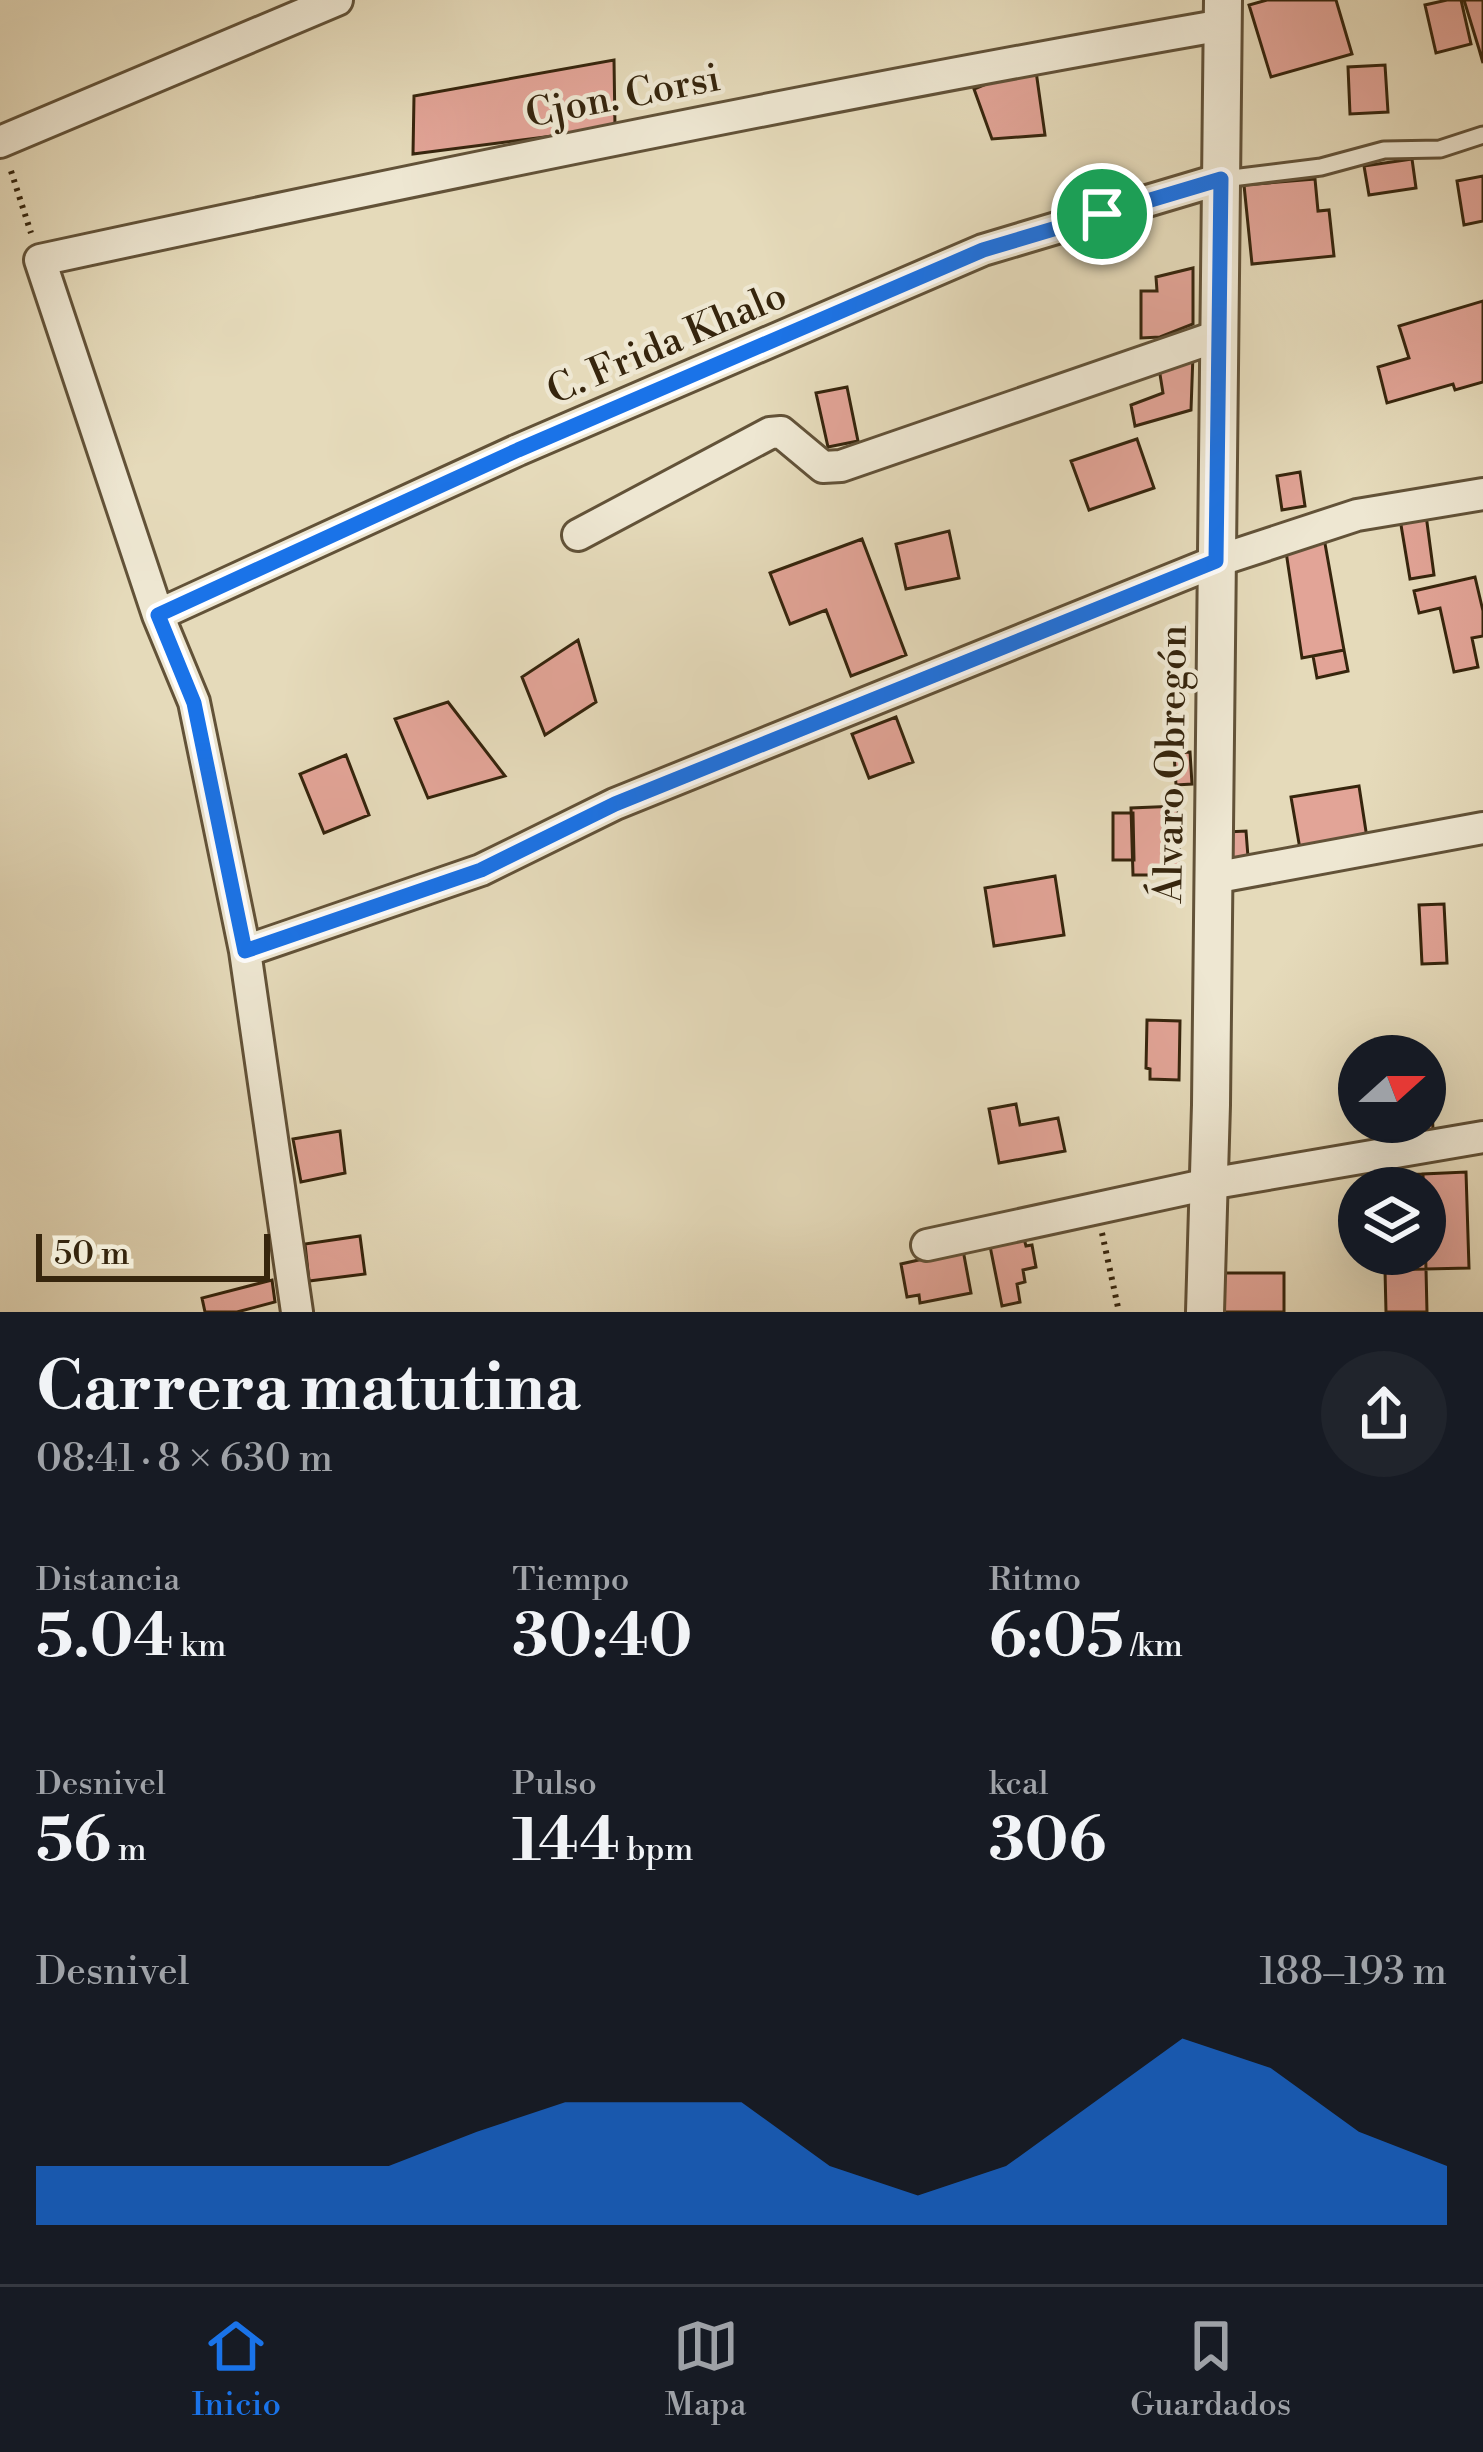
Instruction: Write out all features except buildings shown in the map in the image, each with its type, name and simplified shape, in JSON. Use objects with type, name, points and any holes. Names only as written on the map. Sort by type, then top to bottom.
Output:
[{"type":"street","points":[[0,142],[337,0]]},
{"type":"street","name":"Álvaro Obregón","points":[[1205,1312],[1223,13]]},
{"type":"street","name":"Cjon. Corsi","points":[[40,260],[1223,13]]},
{"type":"street","name":"C. Frida Khalo","points":[[158,615],[539,441],[983,250],[1221,179]]},
{"type":"street","points":[[40,260],[158,615],[194,703],[245,951],[297,1312]]},
{"type":"street","points":[[578,535],[770,433],[781,432],[823,467],[842,466],[1218,336]]},
{"type":"street","points":[[245,951],[481,870],[615,804],[1216,561],[1357,514],[1483,494]]},
{"type":"street","points":[[1213,878],[1483,828]]},
{"type":"street","points":[[928,1245],[1209,1184],[1483,1137]]},
{"type":"lane","points":[[1221,179],[1321,167],[1384,151],[1441,149],[1483,135]]},
{"type":"path","points":[[0,142],[40,260]]},
{"type":"path","points":[[1096,1208],[1119,1312]]},
{"type":"route","points":[[1221,179],[1216,561],[615,804],[481,870],[245,951],[194,703],[158,615],[518,450],[983,250],[1102,214],[1221,179]]}]
